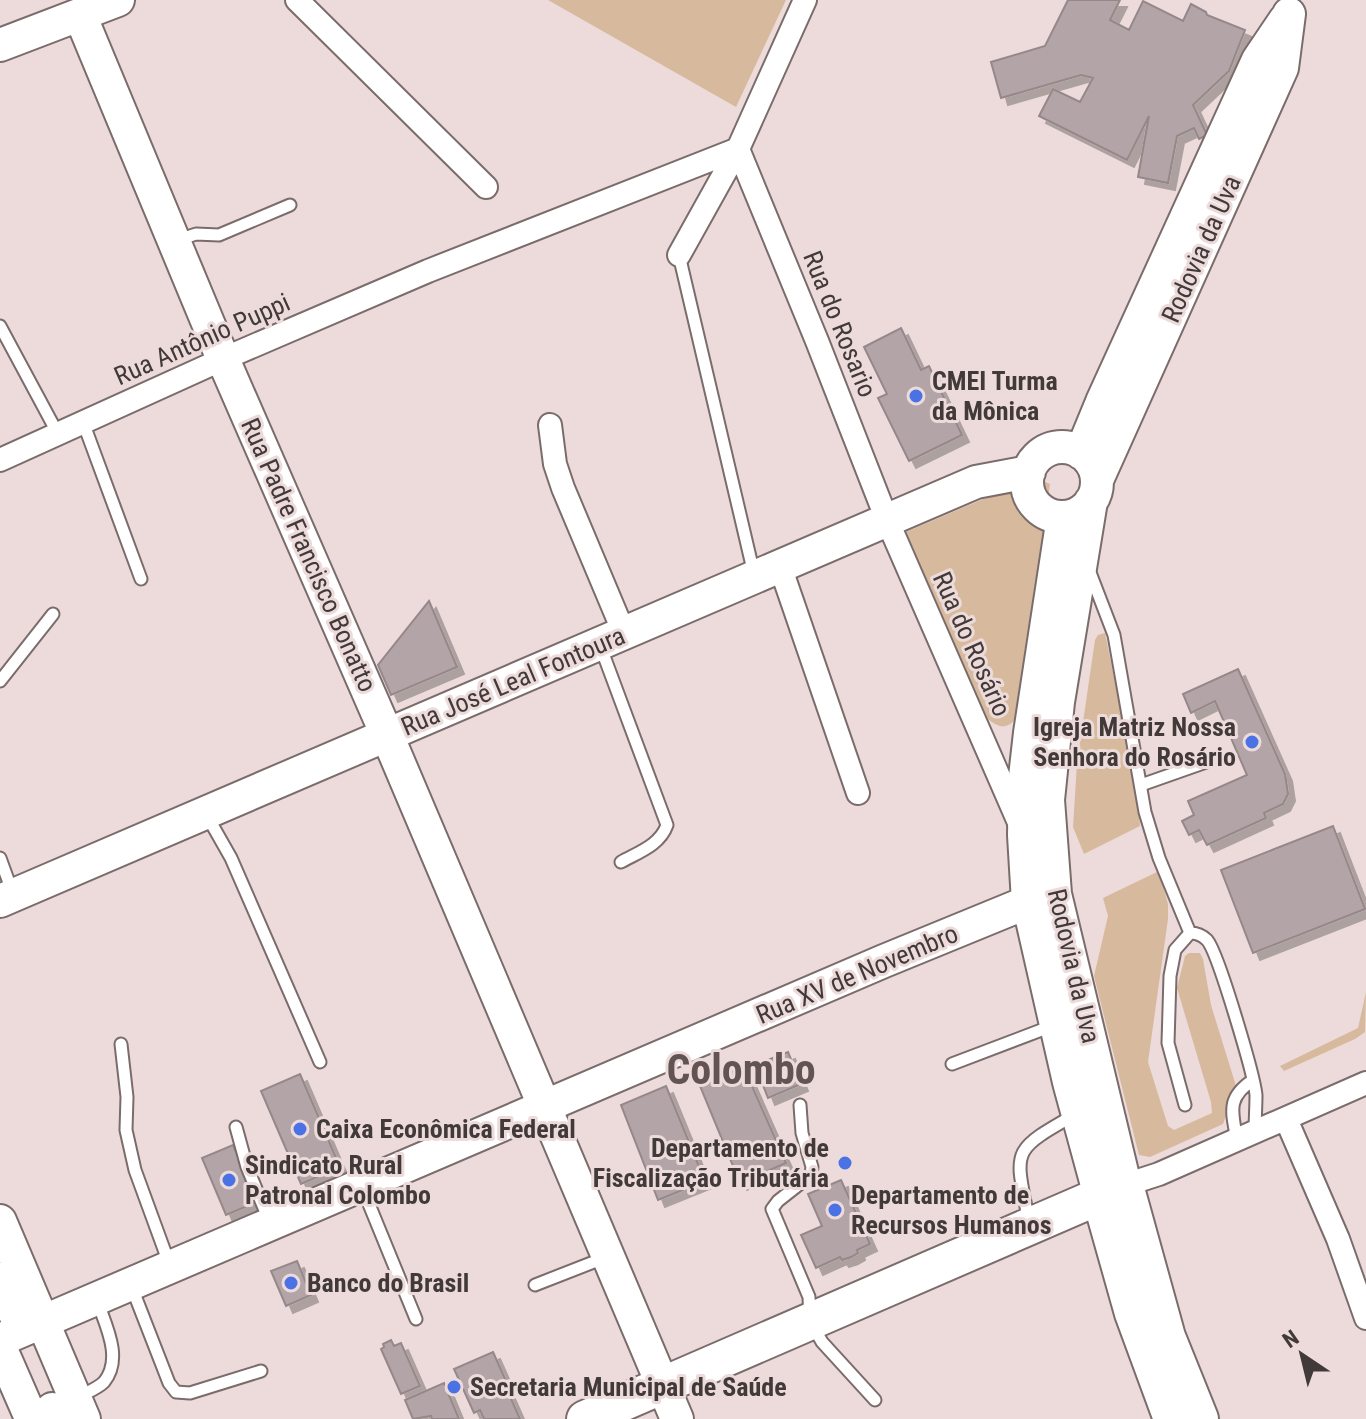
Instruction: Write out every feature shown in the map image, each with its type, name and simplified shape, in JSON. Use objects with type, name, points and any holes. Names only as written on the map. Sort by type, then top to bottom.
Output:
[{"type":"main road","points":[[585,1419],[1112,1190]]},
{"type":"main road","name":"Rodovia da Uva","points":[[1112,1190],[1133,1313],[1172,1419]]},
{"type":"main road","name":"Rodovia da Uva","points":[[1112,1190],[1200,1419]]},
{"type":"street","points":[[0,45],[77,8],[118,0]]},
{"type":"street","points":[[297,0],[486,187]]},
{"type":"street","points":[[679,255],[738,149],[805,0]]},
{"type":"street","name":"Rodovia da Uva","points":[[1112,1190],[1077,1113],[1057,1025],[1042,898],[1058,702],[1082,551],[1090,478],[1102,402],[1283,5]]},
{"type":"street","name":"Rua Padre Francisco Bonatto","points":[[77,8],[223,359],[387,735],[677,1419]]},
{"type":"street","name":"Rua Antônio Puppi","points":[[0,460],[428,271],[738,149]]},
{"type":"street","name":"Rua do Rosario","points":[[738,149],[887,520]]},
{"type":"street","points":[[550,425],[555,464],[612,638]]},
{"type":"street","points":[[1061,447],[1090,478],[1074,515],[1063,517],[1052,516],[1034,503],[1027,483],[1034,462],[1051,449],[1061,447]]},
{"type":"street","name":"Rua José Leal Fontoura","points":[[7,898],[976,482],[1029,472]]},
{"type":"street","name":"Rodovia da Uva","points":[[1063,517],[1030,733],[1025,777],[1024,835],[1112,1190]]},
{"type":"street","name":"Rua do Rosário","points":[[887,520],[1024,835]]},
{"type":"street","points":[[767,572],[858,793]]},
{"type":"street","name":"Rua XV de Novembro","points":[[16,1335],[884,961],[1042,898]]},
{"type":"street","points":[[1112,1190],[1159,1174],[1366,1083]]},
{"type":"street","points":[[1286,1119],[1338,1239],[1366,1318]]},
{"type":"street","points":[[0,1221],[16,1335],[55,1414]]},
{"type":"street","points":[[2,1287],[16,1335],[55,1414]]},
{"type":"lane","points":[[174,242],[196,234],[219,235],[290,205]]},
{"type":"lane","points":[[679,255],[767,572]]},
{"type":"lane","points":[[0,326],[58,434]]},
{"type":"lane","points":[[83,422],[141,579]]},
{"type":"lane","points":[[1082,551],[1114,635],[1145,812],[1159,858],[1190,933]]},
{"type":"lane","points":[[0,681],[53,614]]},
{"type":"lane","points":[[612,638],[667,825],[663,836],[655,843],[621,862]]},
{"type":"lane","points":[[1141,785],[1212,760]]},
{"type":"lane","points":[[205,813],[231,858],[320,1062]]},
{"type":"lane","points":[[0,858],[7,898]]},
{"type":"lane","points":[[1190,933],[1208,941],[1253,1080],[1256,1093],[1246,1137]]},
{"type":"lane","points":[[1185,1105],[1168,1043],[1170,976],[1175,950],[1190,933]]},
{"type":"lane","points":[[952,1064],[1057,1025]]},
{"type":"lane","points":[[121,1044],[127,1097],[126,1130],[135,1170],[171,1267]]},
{"type":"lane","points":[[1246,1137],[1232,1109],[1239,1089],[1253,1080]]},
{"type":"lane","points":[[800,1105],[811,1175],[772,1209],[809,1297],[810,1321],[822,1342],[875,1400]]},
{"type":"lane","points":[[1029,1227],[1018,1162],[1024,1148],[1042,1133],[1077,1113]]},
{"type":"lane","points":[[236,1127],[247,1167],[271,1225]]},
{"type":"lane","points":[[362,1186],[416,1319]]},
{"type":"lane","points":[[535,1285],[608,1256]]},
{"type":"lane","points":[[131,1284],[169,1383],[176,1392],[190,1393],[261,1371]]},
{"type":"lane","points":[[55,1414],[103,1383],[110,1371],[111,1340],[96,1299]]},
{"type":"shaded area","points":[[548,0],[786,0],[736,107]]},
{"type":"shaded area","points":[[1035,477],[1050,484],[1019,714],[1009,725],[1001,726],[988,719],[906,532]]},
{"type":"shaded area","points":[[1105,633],[1136,785],[1140,826],[1084,854],[1073,827],[1077,763],[1095,640]]},
{"type":"shaded area","points":[[1159,871],[1168,904],[1168,919],[1148,1062],[1168,1126],[1174,1130],[1212,1113],[1177,988],[1185,956],[1189,953],[1200,953],[1203,959],[1211,1005],[1236,1086],[1223,1124],[1150,1157],[1139,1155],[1094,976],[1108,916],[1103,898]]},
{"type":"shaded area","points":[[1366,992],[1365,1032],[1284,1071],[1280,1066],[1358,1028]]},
{"type":"building","points":[[1068,0],[1120,0],[1110,20],[1129,30],[1143,1],[1183,21],[1191,4],[1207,15],[1245,30],[1229,71],[1193,105],[1207,135],[1199,139],[1194,128],[1177,136],[1168,183],[1138,177],[1149,116],[1127,160],[1039,116],[1053,89],[1080,102],[1093,78],[1081,75],[1001,98],[991,62],[1045,46]]},
{"type":"building","points":[[901,328],[921,370],[929,366],[962,435],[909,461],[878,398],[887,394],[864,347]]},
{"type":"building","points":[[429,601],[457,667],[391,695],[378,665]]},
{"type":"building","name":"Igreja Matriz Nossa Senhora do Rosário","points":[[1238,669],[1285,774],[1288,794],[1283,804],[1264,813],[1266,818],[1207,845],[1199,830],[1189,835],[1182,821],[1194,815],[1188,801],[1247,775],[1215,701],[1191,713],[1183,694]]},
{"type":"building","points":[[1333,826],[1365,909],[1253,953],[1221,870]]},
{"type":"building","points":[[788,1052],[801,1084],[768,1098],[755,1065]]},
{"type":"building","points":[[744,1068],[786,1163],[740,1183],[700,1086],[721,1074]]},
{"type":"building","name":"Caixa Econômica Federal","points":[[300,1074],[340,1167],[301,1184],[261,1091]]},
{"type":"building","points":[[666,1086],[705,1181],[658,1200],[621,1105]]},
{"type":"building","name":"Sindicato Rural Patronal Colombo","points":[[233,1145],[257,1202],[226,1215],[202,1158]]},
{"type":"building","name":"Departamento de Recursos Humanos","points":[[841,1180],[870,1244],[851,1257],[842,1260],[840,1257],[816,1268],[801,1235],[822,1226],[808,1194]]},
{"type":"building","name":"Banco do Brasil","points":[[297,1261],[311,1295],[286,1306],[271,1271]]},
{"type":"building","points":[[391,1340],[394,1346],[401,1343],[420,1386],[401,1394],[381,1349]]},
{"type":"building","points":[[493,1352],[506,1381],[491,1388],[492,1391],[505,1385],[520,1419],[484,1419],[480,1410],[474,1413],[454,1369]]},
{"type":"building","points":[[444,1383],[459,1419],[432,1419],[431,1416],[413,1419],[405,1400]]},
{"type":"place","name":"CMEI Turma da Mônica","points":[[916,396]]},
{"type":"place","name":"Igreja Matriz Nossa Senhora do Rosário","points":[[1252,742]]},
{"type":"place","name":"Caixa Econômica Federal","points":[[300,1129]]},
{"type":"place","name":"Departamento de Fiscalização Tributária","points":[[845,1163]]},
{"type":"place","name":"Sindicato Rural Patronal Colombo","points":[[229,1180]]},
{"type":"place","name":"Departamento de Recursos Humanos","points":[[835,1210]]},
{"type":"place","name":"Banco do Brasil","points":[[291,1283]]},
{"type":"place","name":"Secretaria Municipal de Saúde","points":[[454,1387]]},
{"type":"district","name":"Colombo","points":[[741,1069]]}]
